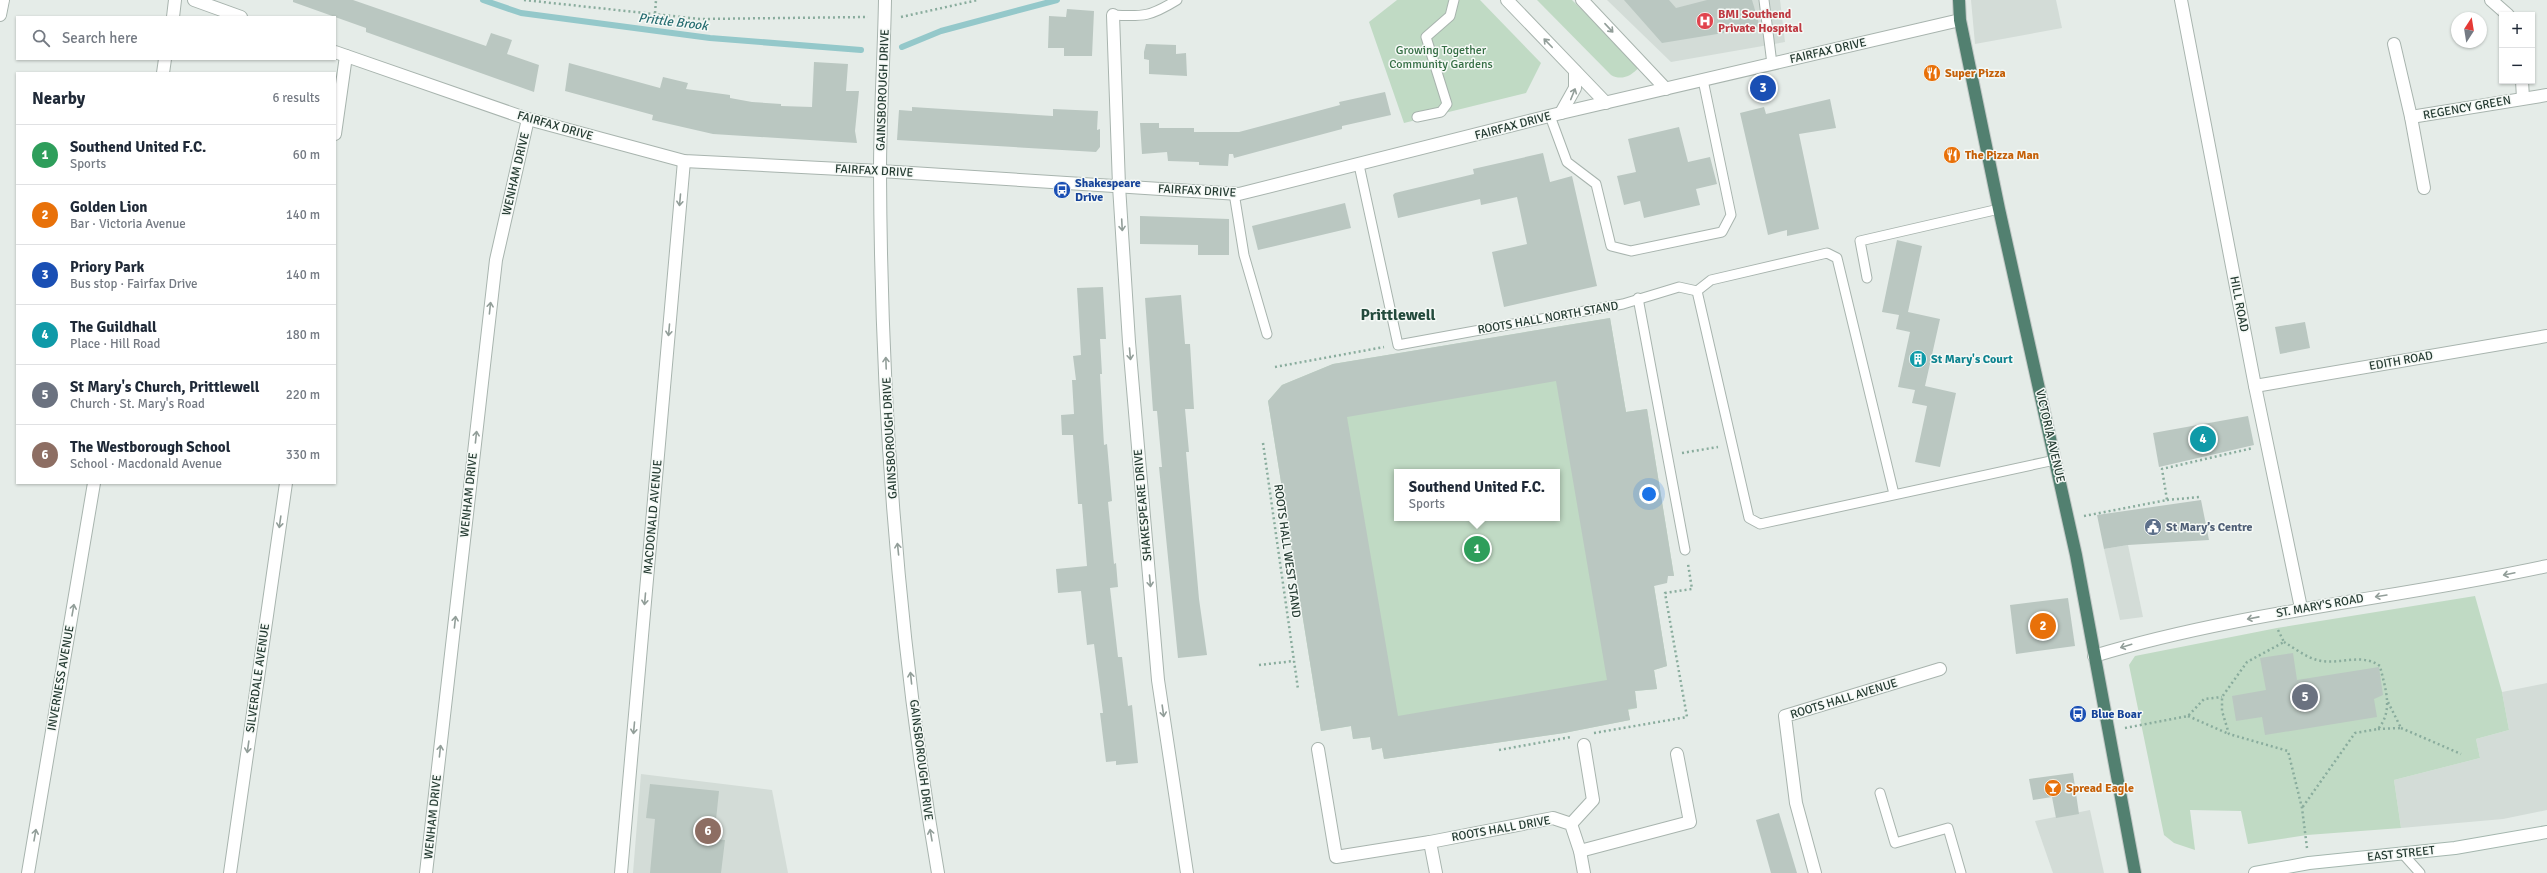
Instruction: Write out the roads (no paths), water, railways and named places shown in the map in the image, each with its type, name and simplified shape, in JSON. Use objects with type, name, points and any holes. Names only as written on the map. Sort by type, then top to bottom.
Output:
[{"type":"highway","name":"VICTORIA AVENUE","points":[[1959,0],[1960,20],[1999,209],[2055,460],[2135,873]]},
{"type":"street","points":[[0,15],[3,0]]},
{"type":"street","points":[[172,16],[175,0]]},
{"type":"street","points":[[194,0],[238,16]]},
{"type":"street","name":"GAINSBOROUGH DRIVE","points":[[885,0],[880,171],[889,457],[921,773],[938,873]]},
{"type":"street","points":[[1507,0],[1606,103]]},
{"type":"street","points":[[1582,0],[1666,89]]},
{"type":"street","name":"HILL ROAD","points":[[2181,0],[2255,386],[2269,444],[2301,608]]},
{"type":"street","points":[[2491,0],[2505,12]]},
{"type":"street","name":"SHAKESPEARE DRIVE","points":[[1114,15],[1119,186],[1129,342],[1158,680],[1187,873]]},
{"type":"street","name":"FAIRFAX DRIVE","points":[[341,54],[528,119],[684,162],[880,171],[1239,194],[1555,115],[1960,20]]},
{"type":"street","name":"REGENCY GREEN","points":[[2394,44],[2412,117],[2424,188]]},
{"type":"street","points":[[336,121],[341,54]]},
{"type":"street","points":[[163,72],[165,60]]},
{"type":"street","points":[[1555,115],[1575,88],[1575,71]]},
{"type":"street","name":"REGENCY GREEN","points":[[2522,84],[2523,98]]},
{"type":"street","name":"REGENCY GREEN","points":[[2412,117],[2547,94]]},
{"type":"street","name":"WENHAM DRIVE","points":[[426,873],[496,260],[528,119]]},
{"type":"street","name":"MACDONALD AVENUE","points":[[621,873],[684,162]]},
{"type":"street","name":"EDITH ROAD","points":[[2255,386],[2547,336]]},
{"type":"street","name":"INVERNESS AVENUE","points":[[28,873],[94,484]]},
{"type":"street","name":"SILVERDALE AVENUE","points":[[230,873],[286,484]]},
{"type":"street","name":"ST. MARY'S ROAD","points":[[2094,656],[2150,638],[2301,608],[2476,581],[2547,566]]},
{"type":"street","name":"ROOTS HALL AVENUE","points":[[1815,873],[1796,803],[1785,716],[1940,670]]},
{"type":"street","points":[[1581,741],[1593,800],[1571,824],[1580,851],[1584,873]]},
{"type":"street","name":"ROOTS HALL DRIVE","points":[[1318,749],[1336,857],[1430,842],[1553,818],[1571,824]]},
{"type":"street","points":[[1580,851],[1690,822],[1677,754]]},
{"type":"street","name":"EAST STREET","points":[[2255,873],[2308,864],[2455,848],[2547,832]]},
{"type":"street","points":[[1430,842],[1436,873]]},
{"type":"lane","points":[[1114,15],[1140,16],[1156,13],[1178,0]]},
{"type":"lane","points":[[1417,117],[1441,112],[1447,104],[1426,37],[1450,16],[1454,0]]},
{"type":"lane","points":[[1764,0],[1772,64]]},
{"type":"lane","points":[[1555,115],[1567,162],[1596,184],[1611,246],[1630,251],[1722,232],[1731,215],[1703,80]]},
{"type":"lane","name":"ROOTS HALL NORTH STAND","points":[[1359,165],[1398,345],[1623,304],[1638,298],[1679,288],[1697,291]]},
{"type":"lane","points":[[1234,193],[1244,255],[1268,334]]},
{"type":"lane","points":[[1867,278],[1860,241],[1999,209]]},
{"type":"lane","points":[[1894,494],[1837,258],[1827,253],[1711,280],[1697,291],[1749,518],[1760,524],[2055,460]]},
{"type":"lane","points":[[1638,298],[1685,550]]},
{"type":"lane","points":[[1880,793],[1895,843],[1948,828],[1961,873]]},
{"type":"lane","points":[[2403,854],[2420,873]]},
{"type":"waterway","name":"Prittle Brook","points":[[483,0],[521,13],[710,38],[861,50]]},
{"type":"waterway","name":"Prittle Brook","points":[[902,47],[941,31],[1057,0]]},
{"type":"place","name":"BMI Southend Private Hospital","points":[[1705,21]]},
{"type":"place","name":"Super Pizza","points":[[1932,73]]},
{"type":"place","name":"Priory Park","points":[[1763,88]]},
{"type":"place","name":"The Pizza Man","points":[[1952,155]]},
{"type":"place","name":"Shakespeare Drive","points":[[1062,190]]},
{"type":"place","name":"St Mary's Court","points":[[1918,359]]},
{"type":"place","name":"The Guildhall","points":[[2203,439]]},
{"type":"place","name":"St Mary’s Centre","points":[[2153,527]]},
{"type":"place","name":"Southend United F.C.","points":[[1477,549]]},
{"type":"place","name":"Golden Lion","points":[[2043,626]]},
{"type":"place","name":"St Mary's Church, Prittlewell","points":[[2305,697]]},
{"type":"place","name":"Blue Boar","points":[[2078,714]]},
{"type":"place","name":"Spread Eagle","points":[[2053,788]]},
{"type":"place","name":"The Westborough School","points":[[708,831]]},
{"type":"district","name":"Prittlewell","points":[[1398,315]]},
{"type":"park label","name":"Growing Together Community Gardens","points":[[1441,57]]}]
